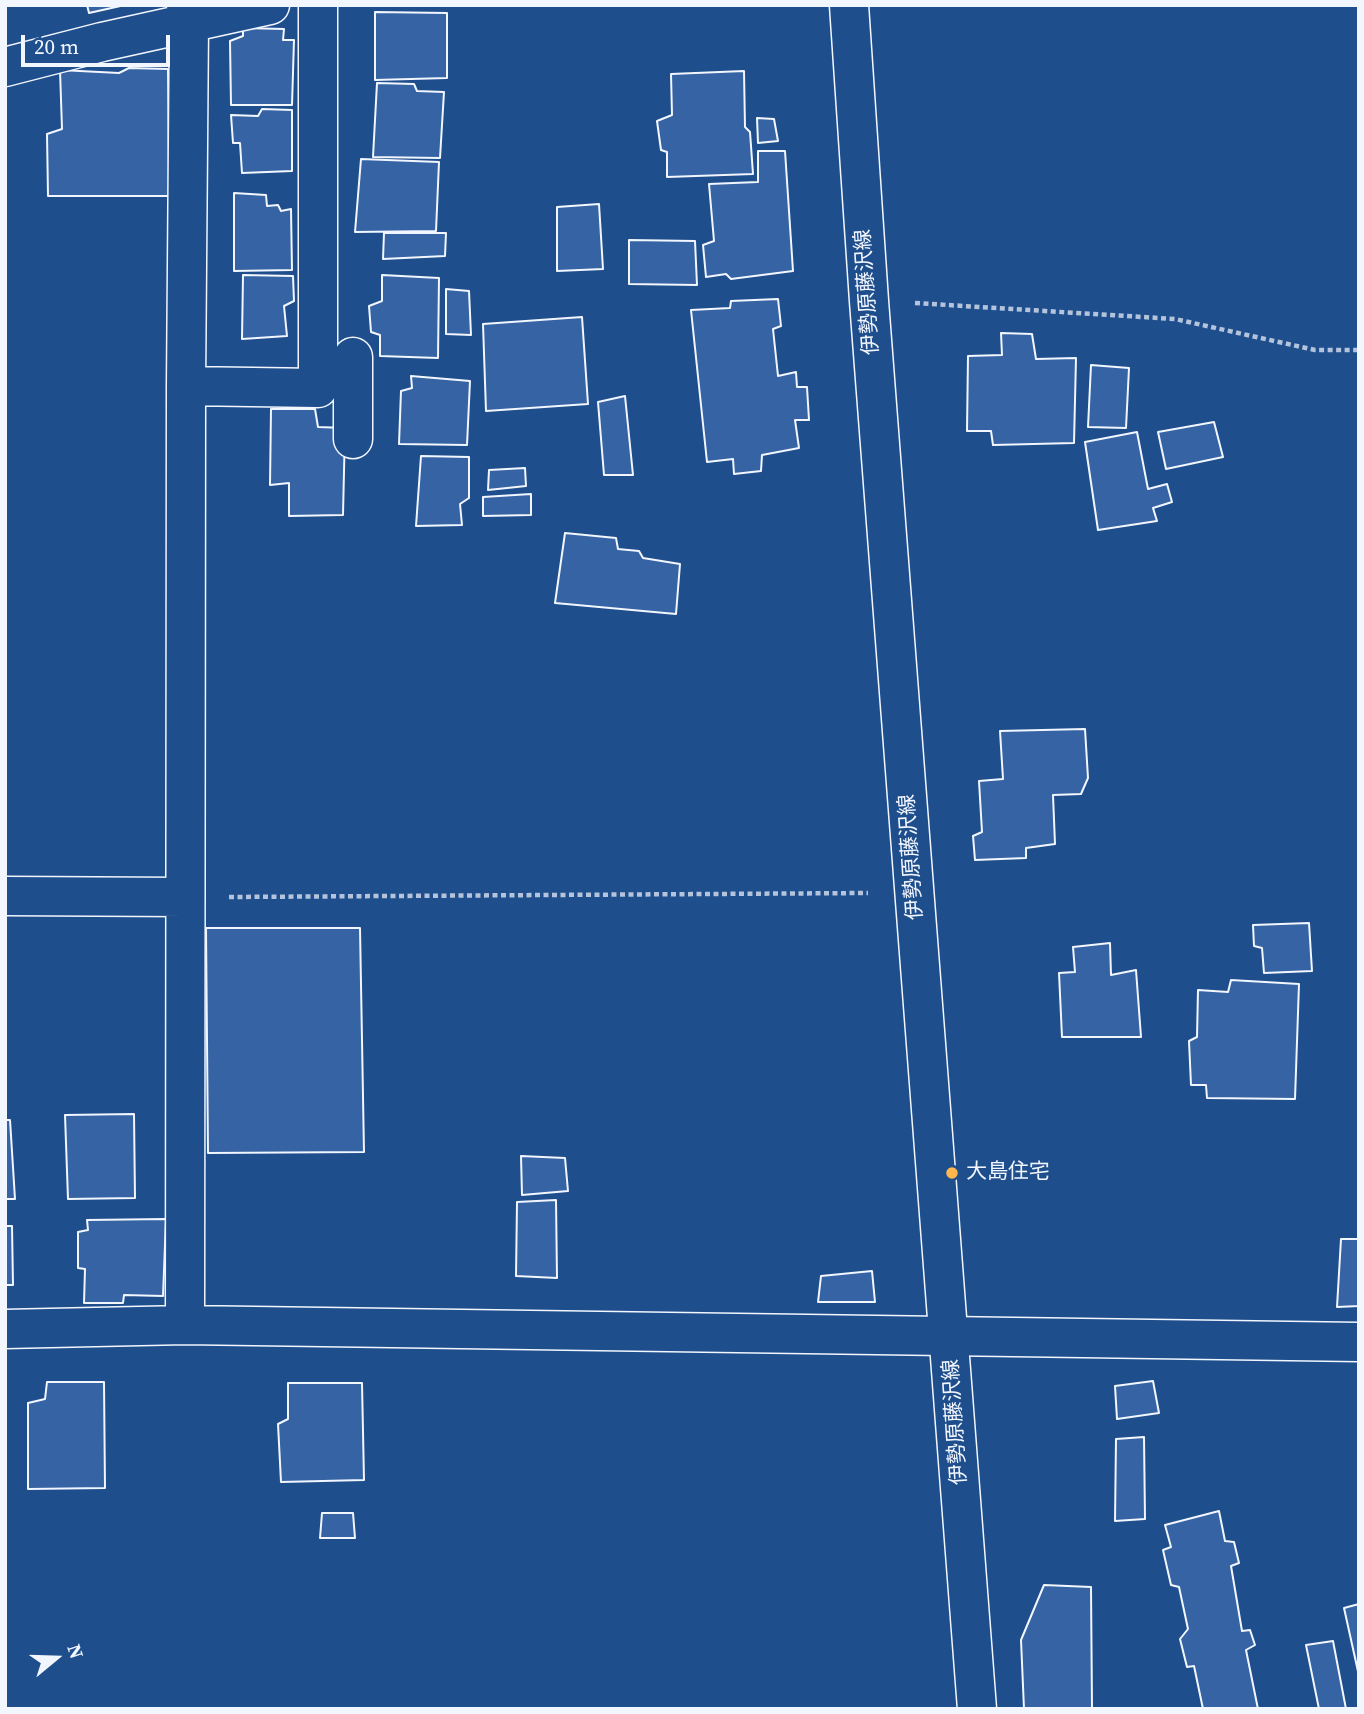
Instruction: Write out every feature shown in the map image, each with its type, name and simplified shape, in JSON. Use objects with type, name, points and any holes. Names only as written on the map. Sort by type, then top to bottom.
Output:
[{"type":"street","points":[[5,67],[188,14],[270,5]]},
{"type":"street","points":[[318,5],[342,378],[353,439]]},
{"type":"street","points":[[826,5],[849,6]]},
{"type":"street","name":"伊勢原藤沢線","points":[[849,6],[977,1709]]},
{"type":"street","points":[[185,1325],[188,14]]},
{"type":"street","points":[[186,386],[342,378]]},
{"type":"street","points":[[5,896],[185,898]]},
{"type":"street","points":[[5,1329],[185,1325],[1359,1342]]},
{"type":"path","points":[[869,300],[1175,319],[1315,350],[1359,350]]},
{"type":"path","points":[[185,898],[914,893]]},
{"type":"building","points":[[87,5],[125,5],[89,13]]},
{"type":"building","points":[[375,12],[447,13],[447,78],[375,80]]},
{"type":"building","points":[[243,28],[284,29],[283,40],[294,40],[292,105],[231,105],[230,41],[243,36]]},
{"type":"building","points":[[129,68],[168,69],[169,196],[48,196],[47,134],[62,129],[60,70],[119,73]]},
{"type":"building","points":[[744,71],[745,127],[750,132],[753,174],[667,177],[667,152],[661,150],[657,121],[672,115],[671,74]]},
{"type":"building","points":[[377,83],[414,84],[417,91],[444,92],[440,158],[373,157]]},
{"type":"building","points":[[262,109],[292,110],[292,171],[242,173],[240,143],[233,143],[231,115],[258,116]]},
{"type":"building","points":[[757,118],[774,119],[778,141],[758,143]]},
{"type":"building","points":[[758,151],[785,151],[793,271],[731,279],[726,274],[706,277],[703,245],[714,241],[709,184],[758,182]]},
{"type":"building","points":[[361,159],[439,162],[436,231],[355,232]]},
{"type":"building","points":[[234,193],[266,195],[267,206],[278,205],[281,211],[291,209],[292,270],[234,271]]},
{"type":"building","points":[[599,204],[603,269],[557,271],[557,207]]},
{"type":"building","points":[[384,233],[446,233],[445,256],[383,259]]},
{"type":"building","points":[[629,240],[695,241],[697,285],[629,284]]},
{"type":"building","points":[[243,275],[293,276],[294,301],[284,306],[287,336],[242,339]]},
{"type":"building","points":[[382,275],[439,278],[438,358],[380,356],[380,335],[371,332],[369,306],[382,301]]},
{"type":"building","points":[[446,289],[469,291],[471,335],[446,334]]},
{"type":"building","points":[[778,299],[781,326],[773,329],[778,376],[796,372],[797,387],[807,387],[809,420],[795,420],[799,448],[762,455],[761,471],[734,474],[733,459],[707,462],[691,310],[730,308],[731,301]]},
{"type":"building","points":[[582,317],[588,404],[486,411],[483,324]]},
{"type":"building","points":[[1001,333],[1032,334],[1036,359],[1076,358],[1074,443],[993,445],[991,431],[967,431],[968,356],[1002,355]]},
{"type":"building","points":[[1091,365],[1129,368],[1126,428],[1088,427]]},
{"type":"building","points":[[411,376],[470,381],[467,445],[399,444],[401,391],[412,388]]},
{"type":"building","points":[[625,396],[633,475],[604,475],[598,402]]},
{"type":"building","points":[[271,409],[315,409],[318,427],[345,428],[343,515],[289,516],[289,483],[270,485]]},
{"type":"building","points":[[1214,422],[1223,457],[1166,469],[1158,432]]},
{"type":"building","points":[[1137,432],[1148,489],[1167,484],[1172,502],[1153,508],[1157,521],[1098,530],[1085,442]]},
{"type":"building","points":[[421,456],[469,457],[469,498],[460,504],[462,525],[416,526]]},
{"type":"building","points":[[525,468],[526,486],[488,490],[489,470]]},
{"type":"building","points":[[531,494],[531,515],[483,516],[483,497]]},
{"type":"building","points":[[565,533],[616,538],[618,549],[639,551],[643,558],[680,564],[676,614],[555,603]]},
{"type":"building","points":[[1085,729],[1088,778],[1081,794],[1053,795],[1055,844],[1026,848],[1026,858],[975,860],[973,836],[982,832],[979,781],[1003,779],[1000,731]]},
{"type":"building","points":[[1309,923],[1312,971],[1264,973],[1262,948],[1254,946],[1253,925]]},
{"type":"building","points":[[206,928],[360,928],[364,1152],[208,1153]]},
{"type":"building","points":[[1110,943],[1111,975],[1136,970],[1141,1037],[1062,1037],[1059,973],[1075,972],[1073,947]]},
{"type":"building","points":[[1231,980],[1299,984],[1295,1099],[1207,1098],[1206,1085],[1191,1085],[1189,1041],[1197,1037],[1198,990],[1228,992]]},
{"type":"building","points":[[134,1114],[135,1198],[68,1199],[65,1115]]},
{"type":"building","points":[[5,1120],[10,1120],[15,1199],[5,1199]]},
{"type":"building","points":[[521,1156],[565,1158],[568,1191],[522,1195]]},
{"type":"building","points":[[556,1200],[557,1278],[516,1276],[517,1202]]},
{"type":"building","points":[[166,1219],[163,1296],[124,1295],[123,1303],[84,1303],[85,1269],[78,1268],[78,1232],[88,1230],[87,1220]]},
{"type":"building","points":[[5,1226],[12,1226],[13,1285],[5,1285]]},
{"type":"building","points":[[1341,1239],[1359,1239],[1359,1306],[1337,1307]]},
{"type":"building","points":[[872,1271],[875,1302],[818,1302],[821,1276]]},
{"type":"building","points":[[1153,1381],[1159,1413],[1117,1419],[1115,1386]]},
{"type":"building","points":[[47,1382],[104,1382],[105,1488],[28,1489],[28,1403],[45,1399]]},
{"type":"building","points":[[288,1383],[362,1383],[364,1480],[281,1482],[278,1424],[288,1419]]},
{"type":"building","points":[[1144,1437],[1145,1519],[1115,1521],[1116,1439]]},
{"type":"building","points":[[1219,1511],[1225,1541],[1234,1542],[1239,1563],[1231,1566],[1242,1631],[1250,1630],[1255,1645],[1246,1650],[1258,1709],[1203,1709],[1194,1666],[1187,1667],[1180,1639],[1188,1629],[1179,1587],[1171,1585],[1163,1550],[1171,1547],[1165,1525]]},
{"type":"building","points":[[322,1513],[353,1513],[355,1538],[320,1538]]},
{"type":"building","points":[[1044,1585],[1091,1587],[1092,1709],[1024,1709],[1021,1640]]},
{"type":"building","points":[[1359,1604],[1359,1676],[1344,1608]]},
{"type":"building","points":[[1333,1641],[1346,1709],[1319,1709],[1306,1645]]},
{"type":"place","name":"大島住宅","points":[[952,1173]]}]
